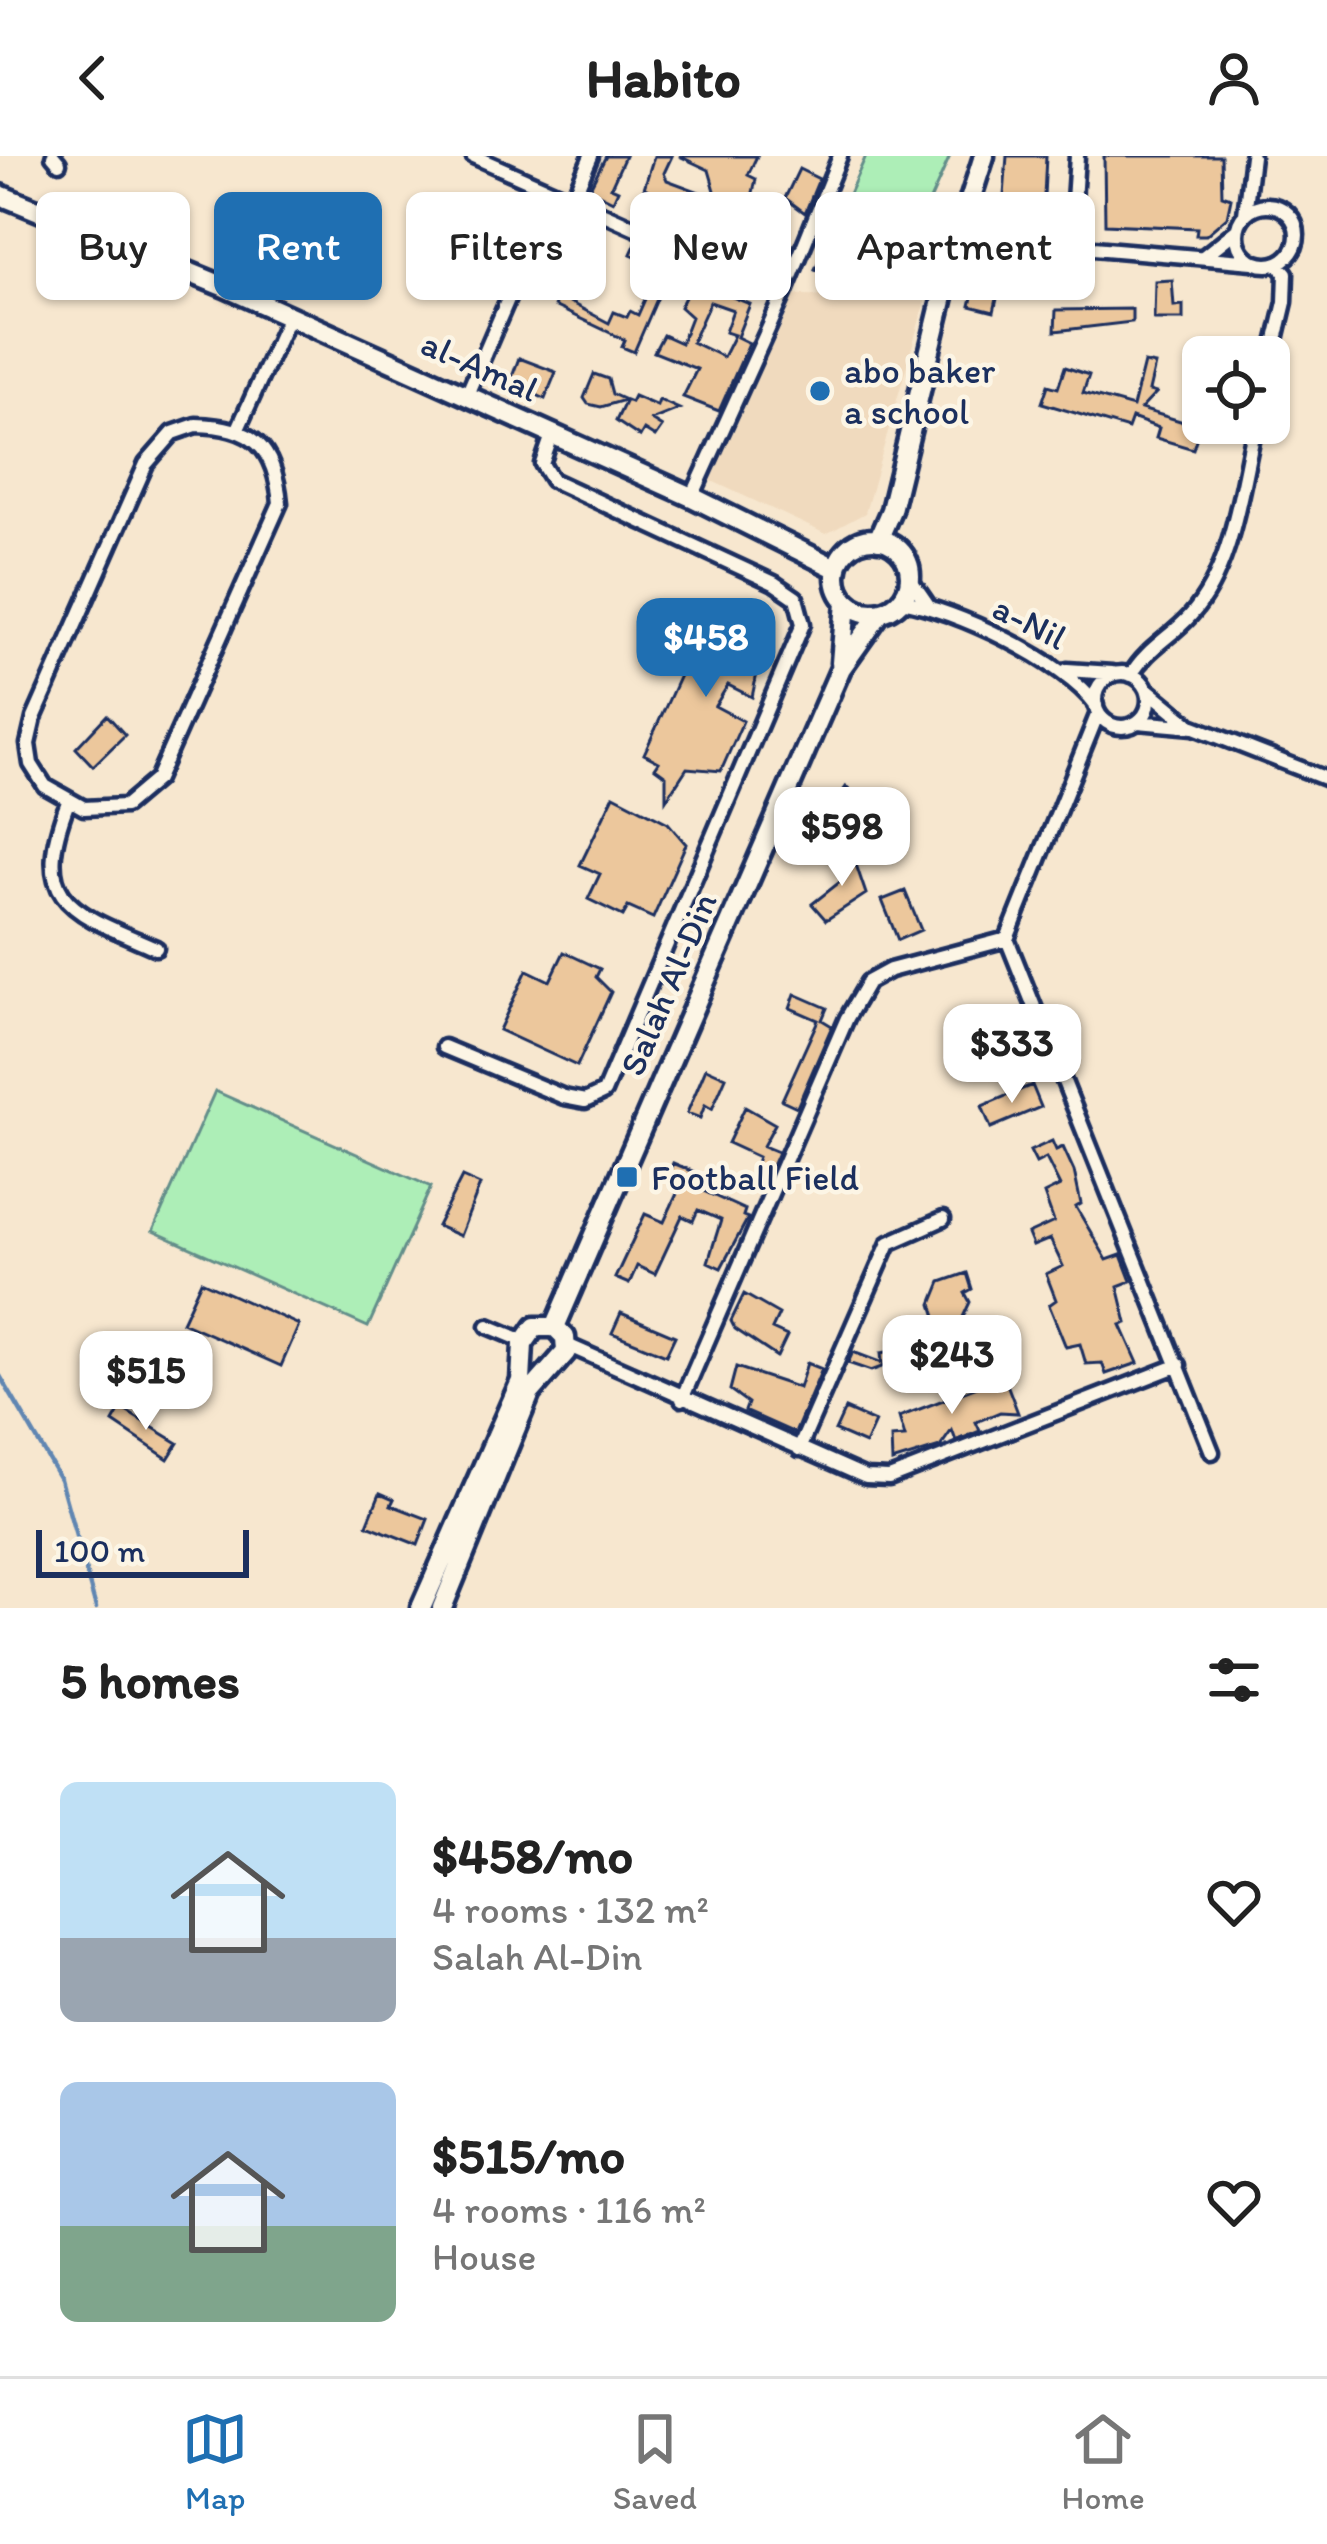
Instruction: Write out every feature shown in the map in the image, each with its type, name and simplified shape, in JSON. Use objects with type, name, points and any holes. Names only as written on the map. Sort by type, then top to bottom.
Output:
[{"type":"main road","points":[[973,192],[984,156]]},
{"type":"main road","name":"al-Amal","points":[[0,196],[289,316],[692,497],[837,569]]},
{"type":"main road","points":[[878,540],[891,510],[943,300]]},
{"type":"main road","points":[[891,510],[910,580],[901,601],[880,613],[846,602],[837,569],[848,550],[878,540],[898,549]]},
{"type":"main road","name":"al-Amal","points":[[799,547],[848,550]]},
{"type":"main road","name":"Salah Al-Din","points":[[841,668],[846,602]]},
{"type":"main road","name":"Salah Al-Din","points":[[555,1327],[841,668],[880,613]]},
{"type":"main road","points":[[421,1608],[521,1381],[525,1349],[535,1327],[555,1327],[567,1345],[563,1359],[530,1393],[442,1608]]},
{"type":"main road","points":[[525,1349],[537,1366],[551,1367]]},
{"type":"street","points":[[473,156],[554,192]]},
{"type":"street","points":[[575,192],[591,156]]},
{"type":"street","points":[[791,278],[840,156]]},
{"type":"street","points":[[1075,192],[1077,156]]},
{"type":"street","points":[[1202,258],[1237,230],[1245,215],[1252,156]]},
{"type":"street","points":[[1249,189],[1266,205],[1285,211],[1295,227],[1294,246],[1277,263]]},
{"type":"street","points":[[1245,215],[1266,205]]},
{"type":"street","points":[[1237,230],[1239,248],[1253,262]]},
{"type":"street","points":[[1095,248],[1277,263],[1286,273],[1286,302],[1277,336]]},
{"type":"street","points":[[466,397],[508,300]]},
{"type":"street","points":[[692,497],[782,300]]},
{"type":"street","points":[[238,429],[289,316]]},
{"type":"street","points":[[196,425],[238,429],[277,469],[280,503],[158,779],[144,796],[102,811],[68,802],[45,786],[31,764],[34,718],[146,464],[173,433],[196,425]]},
{"type":"street","points":[[444,1047],[564,1097],[585,1101],[604,1092],[803,624],[796,598],[774,583],[551,480],[542,464],[552,435]]},
{"type":"street","points":[[1212,1453],[1007,938],[1085,754],[1098,688],[1125,674],[1192,614],[1221,563],[1251,444]]},
{"type":"street","name":"a-Nil","points":[[910,580],[928,605]]},
{"type":"street","name":"a-Nil","points":[[901,601],[928,605],[1060,669],[1081,684],[1097,708]]},
{"type":"street","points":[[1060,669],[1125,674],[1194,727]]},
{"type":"street","points":[[1138,722],[1149,706],[1147,688]]},
{"type":"street","points":[[1097,708],[1121,727]]},
{"type":"street","points":[[1085,754],[1100,735],[1138,722],[1194,727],[1327,779]]},
{"type":"street","points":[[68,802],[51,859],[52,879],[60,895],[86,919],[156,948]]},
{"type":"street","points":[[682,1399],[847,1018],[868,982],[890,970],[1007,938]]},
{"type":"street","points":[[799,1449],[889,1244],[943,1219]]},
{"type":"street","points":[[488,1326],[525,1349]]},
{"type":"street","points":[[567,1345],[866,1477],[890,1478],[1179,1365]]},
{"type":"shaded area","name":"abo baker a school","points":[[791,294],[815,296],[815,300],[925,301],[865,513],[826,534],[714,482],[699,481],[781,300],[791,300]]},
{"type":"green space","points":[[866,156],[950,156],[934,192],[850,192]]},
{"type":"green space","points":[[215,1091],[431,1187],[368,1327],[153,1231]]},
{"type":"building","points":[[606,156],[625,156],[611,187],[618,190],[613,201],[606,192],[589,189]]},
{"type":"building","points":[[654,156],[672,156],[664,173],[667,180],[699,192],[654,192],[644,188]]},
{"type":"building","points":[[679,156],[757,156],[748,175],[756,179],[753,192],[715,192],[709,170]]},
{"type":"building","points":[[1007,156],[1046,156],[1044,192],[1004,192]]},
{"type":"building","points":[[1104,156],[1221,156],[1222,195],[1231,198],[1227,217],[1206,235],[1196,235],[1197,228],[1105,224]]},
{"type":"building","points":[[799,169],[819,179],[805,213],[791,202],[788,192]]},
{"type":"building","points":[[1172,280],[1174,306],[1183,305],[1183,319],[1154,319],[1155,281]]},
{"type":"building","points":[[556,300],[566,300],[609,323],[614,312],[638,315],[645,300],[657,300],[634,352],[622,347],[625,340],[554,306]]},
{"type":"building","points":[[684,300],[750,304],[737,337],[749,343],[719,411],[683,397],[697,369],[654,352],[663,335],[681,343],[691,317],[680,307]],"holes":[[[710,302],[733,310],[725,332],[734,335],[723,357],[692,342]]]},
{"type":"building","points":[[971,300],[997,300],[994,312],[970,306]]},
{"type":"building","points":[[1132,309],[1132,322],[1055,331],[1056,310]]},
{"type":"building","points":[[519,358],[556,372],[545,399],[535,394],[538,387],[512,377]]},
{"type":"building","points":[[1144,363],[1155,365],[1149,391],[1156,393],[1141,409],[1182,422],[1182,444],[1195,444],[1193,449],[1156,438],[1159,428],[1132,418],[1128,429],[1042,403],[1048,385],[1058,388],[1065,367],[1089,375],[1083,393],[1133,407]]},
{"type":"building","points":[[594,374],[608,379],[612,394],[625,400],[601,407],[588,404],[584,398]]},
{"type":"building","points":[[634,396],[679,409],[651,420],[662,427],[655,437],[644,430],[640,437],[616,421],[626,400],[631,402]]},
{"type":"building","points":[[709,612],[738,618],[763,645],[752,697],[728,685],[715,706],[743,721],[721,771],[687,768],[666,800],[666,776],[655,768],[659,762],[644,754]]},
{"type":"building","points":[[107,715],[125,735],[93,766],[76,748]]},
{"type":"building","points":[[846,787],[878,816],[861,832],[833,805]]},
{"type":"building","points":[[614,795],[668,823],[686,844],[653,918],[628,907],[623,916],[588,899],[600,874],[580,865]]},
{"type":"building","points":[[851,850],[866,894],[826,920],[812,904],[845,878],[838,854]]},
{"type":"building","points":[[905,891],[921,930],[898,940],[882,900]]},
{"type":"building","points":[[564,952],[600,969],[596,977],[611,992],[577,1066],[499,1030],[527,970],[550,981]]},
{"type":"building","points":[[795,994],[827,1008],[822,1020],[832,1026],[797,1107],[782,1100],[818,1020],[790,1008]]},
{"type":"building","points":[[706,1068],[726,1077],[712,1109],[705,1105],[700,1118],[687,1113]]},
{"type":"building","points":[[1032,1085],[1041,1107],[991,1128],[982,1106]]},
{"type":"building","points":[[745,1107],[775,1124],[763,1146],[778,1152],[765,1182],[751,1175],[758,1157],[728,1143]]},
{"type":"building","points":[[1052,1141],[1056,1150],[1063,1147],[1074,1171],[1081,1204],[1076,1207],[1107,1260],[1121,1255],[1131,1281],[1118,1286],[1127,1323],[1121,1325],[1138,1363],[1106,1374],[1102,1363],[1086,1364],[1080,1344],[1066,1347],[1049,1305],[1056,1300],[1046,1274],[1063,1266],[1050,1239],[1033,1246],[1028,1234],[1054,1222],[1044,1194],[1060,1186],[1046,1158],[1036,1163],[1030,1151]]},
{"type":"building","points":[[673,1163],[704,1176],[699,1189],[745,1210],[743,1216],[748,1218],[721,1268],[708,1262],[721,1220],[698,1210],[693,1221],[682,1216],[655,1274],[637,1266],[629,1284],[615,1278],[645,1214],[664,1222],[681,1185],[666,1179]]},
{"type":"building","points":[[462,1177],[480,1185],[460,1236],[437,1226]]},
{"type":"building","points":[[967,1273],[972,1289],[965,1293],[970,1302],[958,1328],[936,1317],[932,1304],[941,1282]]},
{"type":"building","points":[[201,1281],[299,1325],[281,1366],[182,1322]]},
{"type":"building","points":[[744,1294],[779,1314],[772,1329],[787,1336],[777,1357],[735,1329],[731,1321]]},
{"type":"building","points":[[621,1313],[675,1336],[666,1355],[612,1333]]},
{"type":"building","points":[[904,1349],[913,1378],[895,1382],[890,1364],[871,1371],[848,1363],[853,1352],[882,1363],[881,1353]]},
{"type":"building","points":[[807,1363],[822,1369],[795,1433],[745,1411],[748,1403],[730,1390],[736,1367],[799,1388]]},
{"type":"building","points":[[1002,1371],[1018,1413],[1000,1412],[976,1422],[980,1431],[956,1441],[952,1430],[940,1447],[892,1462],[891,1438],[905,1437],[899,1417],[980,1386],[978,1381]]},
{"type":"building","points":[[121,1408],[178,1443],[168,1459],[113,1422]]},
{"type":"building","points":[[845,1409],[875,1422],[865,1444],[835,1431]]},
{"type":"building","points":[[380,1493],[394,1499],[391,1505],[428,1519],[418,1545],[367,1525]]},
{"type":"waterway","points":[[0,1376],[60,1479],[96,1608]]},
{"type":"place","name":"abo baker a school","points":[[820,391]]},
{"type":"place","name":"Football Field","points":[[627,1177]]}]
